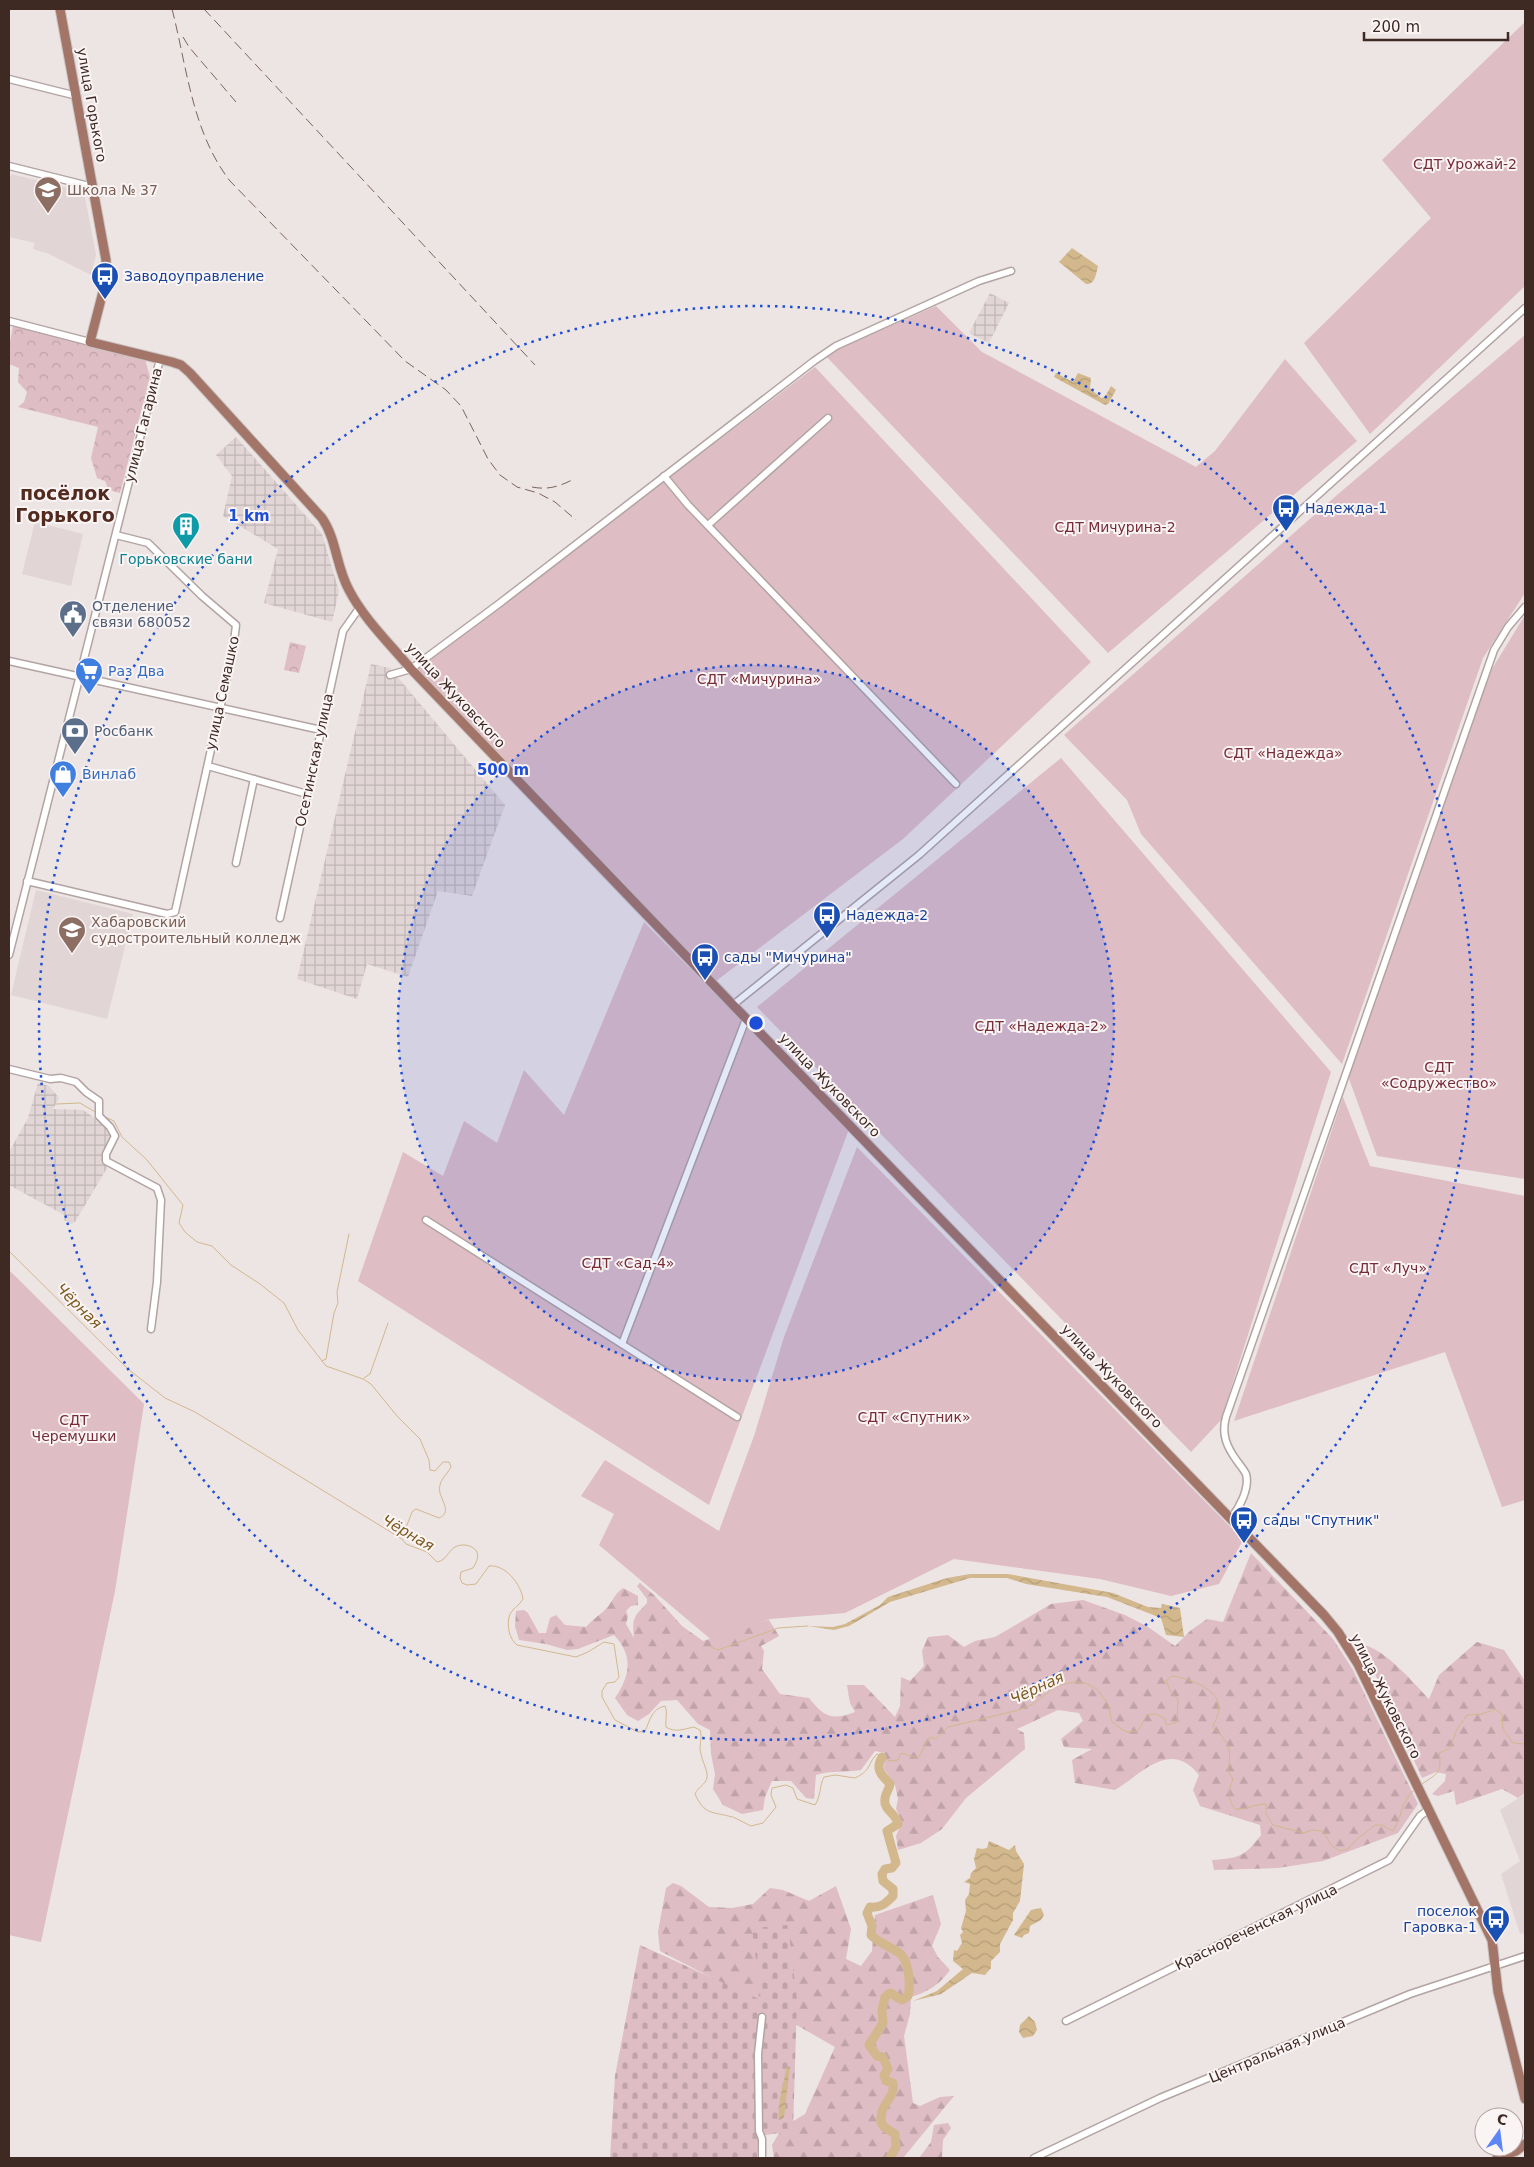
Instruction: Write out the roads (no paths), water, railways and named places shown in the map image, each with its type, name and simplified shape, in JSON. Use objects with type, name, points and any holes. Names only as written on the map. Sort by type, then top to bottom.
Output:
[{"type":"main road","name":"улица Горького","points":[[60,9],[106,260],[106,280],[90,342]]},
{"type":"main road","points":[[90,342],[160,359]]},
{"type":"main road","name":"улица Жуковского","points":[[160,359],[181,365],[190,373],[322,518],[333,537],[341,573],[349,590],[360,607],[412,669],[746,1019],[1231,1518],[1338,1632],[1358,1664],[1492,1940],[1498,1992],[1525,2099]]},
{"type":"main road","points":[[1497,2158],[1516,2151],[1525,2144]]},
{"type":"street","points":[[9,79],[76,96]]},
{"type":"street","points":[[9,166],[93,187]]},
{"type":"street","points":[[390,675],[412,669],[836,346],[979,281],[1011,271]]},
{"type":"street","points":[[733,1005],[919,855],[1525,308]]},
{"type":"street","points":[[9,323],[90,342]]},
{"type":"street","name":"улица Гагарина","points":[[9,956],[160,359]]},
{"type":"street","points":[[708,526],[828,418]]},
{"type":"street","points":[[664,476],[708,526],[956,784]]},
{"type":"street","name":"улица Семашко","points":[[27,881],[167,914],[175,912],[233,650],[236,625],[202,596],[148,543],[116,535]]},
{"type":"street","name":"Осетинская улица","points":[[280,918],[343,631],[360,607]]},
{"type":"street","points":[[1231,1518],[1241,1504],[1246,1479],[1244,1472],[1226,1443],[1224,1434],[1226,1417],[1494,650],[1508,627],[1525,607]]},
{"type":"street","points":[[9,660],[321,730]]},
{"type":"street","points":[[208,766],[306,794]]},
{"type":"street","points":[[236,863],[254,779]]},
{"type":"street","points":[[622,1344],[746,1019]]},
{"type":"street","points":[[9,1069],[50,1079],[61,1078],[76,1082],[86,1092],[98,1099],[100,1105],[99,1116],[110,1127],[115,1136],[106,1154],[106,1161],[157,1188],[160,1194],[157,1282],[151,1329]]},
{"type":"street","points":[[426,1220],[737,1417]]},
{"type":"street","name":"Краснореченская улица","points":[[1066,2021],[1389,1860],[1420,1816],[1428,1810]]},
{"type":"street","name":"Центральная улица","points":[[1034,2158],[1160,2098],[1410,1994],[1525,1956]]},
{"type":"street","points":[[762,2017],[758,2054],[759,2131],[762,2139],[762,2158]]},
{"type":"water","points":[[1072,248],[1098,266],[1095,278],[1091,283],[1086,284],[1059,262]]},
{"type":"water","points":[[1056,373],[1073,382],[1078,373],[1091,378],[1090,388],[1101,398],[1105,397],[1111,386],[1116,390],[1108,404],[1105,405],[1054,377]]},
{"type":"water","points":[[970,1574],[1008,1574],[1113,1593],[1148,1607],[1161,1608],[1162,1604],[1180,1608],[1184,1637],[1166,1635],[1161,1618],[1107,1597],[1026,1584],[1007,1578],[970,1578],[890,1602],[849,1626],[834,1630],[808,1626],[833,1627],[845,1624],[880,1605],[888,1597],[947,1578]]},
{"type":"water","points":[[989,1841],[1009,1850],[1015,1845],[1016,1851],[1024,1864],[1020,1901],[1013,1913],[1013,1920],[1000,1944],[1000,1952],[991,1961],[991,1968],[985,1975],[972,1973],[941,1994],[913,2001],[937,1991],[963,1969],[953,1961],[954,1950],[957,1951],[962,1943],[960,1935],[963,1932],[961,1928],[966,1911],[965,1900],[969,1894],[970,1884],[964,1882],[970,1878],[971,1873],[976,1868],[974,1859],[977,1848],[987,1848]]},
{"type":"water","points":[[1041,1908],[1044,1915],[1041,1920],[1030,1926],[1029,1933],[1022,1938],[1014,1935],[1031,1910]]},
{"type":"water","points":[[1029,2016],[1035,2022],[1037,2030],[1033,2036],[1023,2038],[1019,2032],[1020,2025]]},
{"type":"water","points":[[790,2066],[784,2118],[779,2120],[780,2100],[786,2068]]},
{"type":"waterway","points":[[56,1104],[80,1103],[97,1113]]},
{"type":"waterway","points":[[103,1116],[114,1121],[122,1137],[147,1160],[183,1205],[179,1223],[185,1232],[197,1242],[212,1246],[231,1265],[284,1303],[298,1330],[326,1366],[363,1379],[371,1384],[397,1416],[420,1439],[429,1460],[430,1470],[435,1471],[443,1462],[449,1462],[451,1467],[442,1480],[439,1490],[445,1512],[439,1518],[416,1509],[412,1512],[402,1538]]},
{"type":"waterway","points":[[322,1361],[326,1359],[334,1313],[338,1303],[337,1292],[349,1234]]},
{"type":"waterway","name":"Чёрная","points":[[9,1251],[128,1369],[165,1398],[195,1412],[402,1539],[406,1544],[427,1552],[437,1562],[443,1560],[452,1549],[458,1546],[467,1545],[473,1548],[477,1552],[477,1560],[473,1568],[461,1572],[460,1578],[462,1583],[467,1585],[476,1584],[489,1566],[501,1568],[516,1581],[522,1593],[523,1599],[511,1612],[508,1627],[510,1635],[517,1645],[576,1657],[604,1642],[614,1644],[619,1677],[615,1682],[607,1683],[602,1691],[602,1697],[615,1720],[638,1732],[645,1731],[654,1713],[665,1706],[666,1727],[676,1730],[694,1727],[700,1730],[700,1751],[707,1772],[707,1778],[695,1794],[702,1806],[710,1812],[732,1817]]},
{"type":"waterway","points":[[364,1378],[370,1374],[388,1323]]},
{"type":"waterway","points":[[711,1647],[718,1650],[778,1628],[808,1626]]},
{"type":"waterway","name":"Чёрная","points":[[733,1817],[751,1826],[763,1823],[776,1807],[771,1795],[772,1788],[786,1785],[793,1788],[797,1799],[815,1805],[824,1777],[835,1775],[855,1778],[867,1770],[877,1754],[890,1761],[898,1760],[901,1753],[918,1758],[930,1737],[936,1739],[948,1727],[1019,1710],[1033,1704],[1054,1688],[1064,1684],[1085,1683],[1097,1689],[1108,1704],[1112,1722],[1126,1732],[1138,1731],[1147,1715],[1156,1714],[1164,1718],[1167,1725],[1177,1722],[1178,1700],[1171,1692],[1166,1681],[1172,1676],[1201,1685],[1214,1695],[1218,1701],[1219,1710],[1213,1727],[1223,1737],[1228,1746],[1230,1757],[1228,1771],[1233,1779],[1229,1794],[1235,1809],[1266,1804],[1266,1814],[1273,1825],[1304,1833],[1312,1830],[1323,1831],[1332,1846],[1340,1851],[1348,1849],[1375,1825],[1382,1825],[1393,1831],[1404,1804],[1415,1789]]},
{"type":"waterway","name":"Чёрная","points":[[1422,1784],[1438,1772],[1440,1765],[1439,1753],[1450,1748],[1457,1729],[1467,1715],[1482,1714],[1495,1709],[1502,1714],[1503,1729],[1513,1743],[1524,1744],[1525,1742]]},
{"type":"waterway","points":[[882,1757],[879,1765],[880,1772],[890,1784],[885,1803],[898,1824],[887,1831],[896,1863],[892,1868],[885,1869],[882,1874],[883,1881],[893,1889],[893,1896],[883,1905],[870,1907],[867,1913],[872,1926],[871,1935],[898,1952],[905,1960],[909,1985],[908,1996],[902,2000],[890,1993],[885,1997],[882,2010],[883,2023],[869,2045],[877,2056],[883,2057],[888,2069],[884,2075],[886,2081],[893,2083],[893,2091],[882,2111],[881,2119],[884,2127],[895,2134],[896,2147],[890,2158]]},
{"type":"railway","points":[[172,9],[192,98],[199,120],[217,162],[230,181],[405,361],[446,390],[461,406],[488,459],[500,475],[517,487],[538,493],[555,502],[576,520]]},
{"type":"railway","points":[[204,9],[535,365]]},
{"type":"railway","points":[[183,37],[189,47],[236,102]]},
{"type":"railway","points":[[532,487],[552,487],[572,480]]},
{"type":"place","name":"Школа № 37","points":[[48,214]]},
{"type":"place","name":"Заводоуправление","points":[[105,300]]},
{"type":"place","name":"Надежда-1","points":[[1286,532]]},
{"type":"place","name":"Горьковские бани","points":[[186,550]]},
{"type":"place","name":"Отделение связи 680052","points":[[73,638]]},
{"type":"place","name":"Раз Два","points":[[89,695]]},
{"type":"place","name":"Росбанк","points":[[75,755]]},
{"type":"place","name":"Винлаб","points":[[63,798]]},
{"type":"place","name":"Надежда-2","points":[[827,939]]},
{"type":"place","name":"Хабаровский судостроительный колледж","points":[[72,954]]},
{"type":"place","name":"сады \"Мичурина\"","points":[[705,981]]},
{"type":"place","name":"сады \"Спутник\"","points":[[1244,1544]]},
{"type":"place","name":"поселок Гаровка-1","points":[[1496,1943]]},
{"type":"district","name":"посёлок Горького","points":[[65,504]]},
{"type":"park label","name":"СДТ Урожай-2","points":[[1465,164]]},
{"type":"park label","name":"СДТ Мичурина-2","points":[[1115,527]]},
{"type":"park label","name":"СДТ «Мичурина»","points":[[759,679]]},
{"type":"park label","name":"СДТ «Надежда»","points":[[1283,753]]},
{"type":"park label","name":"СДТ «Надежда-2»","points":[[1041,1026]]},
{"type":"park label","name":"СДТ «Содружество»","points":[[1439,1076]]},
{"type":"park label","name":"СДТ «Сад-4»","points":[[628,1263]]},
{"type":"park label","name":"СДТ «Луч»","points":[[1388,1268]]},
{"type":"park label","name":"СДТ «Спутник»","points":[[914,1417]]},
{"type":"park label","name":"СДТ Черемушки","points":[[74,1428]]}]
